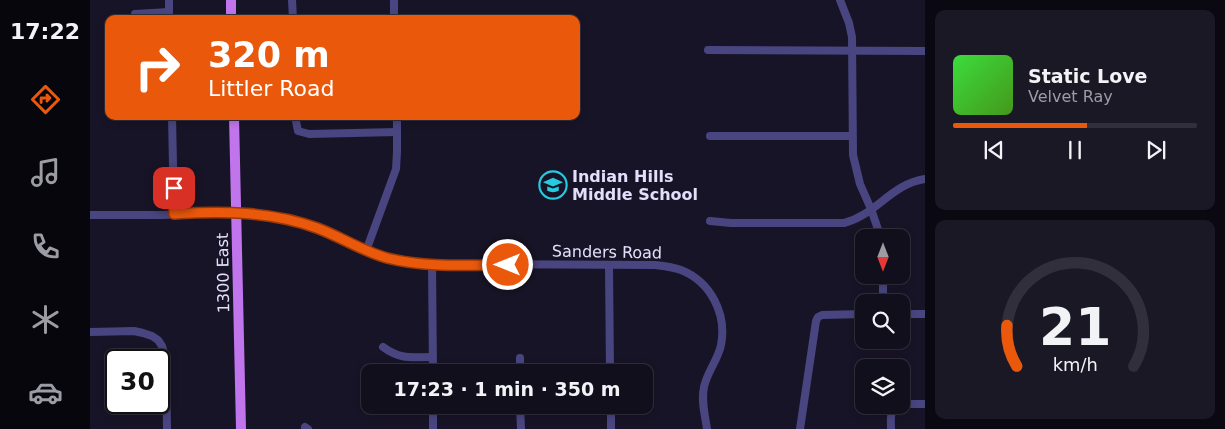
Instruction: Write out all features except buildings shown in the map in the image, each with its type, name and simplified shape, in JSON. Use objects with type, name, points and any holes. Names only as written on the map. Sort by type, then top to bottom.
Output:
[{"type":"main road","points":[[231,0],[232,15]]},
{"type":"main road","name":"1300 East","points":[[234,120],[241,429]]},
{"type":"street","points":[[169,0],[169,15]]},
{"type":"street","points":[[292,0],[293,15]]},
{"type":"street","points":[[394,0],[394,15]]},
{"type":"street","points":[[840,0],[852,37],[852,136],[856,170],[878,229]]},
{"type":"street","points":[[135,14],[152,15]]},
{"type":"street","points":[[708,50],[925,51]]},
{"type":"street","points":[[172,120],[174,214]]},
{"type":"street","points":[[296,120],[298,131],[309,134],[397,132]]},
{"type":"street","points":[[366,251],[394,177],[397,161],[397,120]]},
{"type":"street","points":[[710,136],[852,136]]},
{"type":"street","points":[[710,221],[731,223],[844,223],[860,217],[899,188],[910,182],[925,178]]},
{"type":"street","name":"Sanders Road","points":[[90,215],[259,214],[280,217],[319,229],[366,251],[394,259],[432,264],[655,265],[680,269],[704,285],[712,295],[722,321],[721,346],[706,379],[704,389],[704,406],[708,429]]},
{"type":"street","points":[[432,264],[432,364]]},
{"type":"street","points":[[609,266],[610,364]]},
{"type":"street","points":[[800,429],[816,321],[822,315],[855,314]]},
{"type":"street","points":[[910,314],[925,314]]},
{"type":"street","points":[[90,332],[144,333],[158,340],[166,360],[168,429]]},
{"type":"street","points":[[383,347],[392,354],[404,358],[432,357]]},
{"type":"street","points":[[520,358],[520,364]]},
{"type":"street","points":[[910,405],[925,404]]},
{"type":"street","points":[[433,414],[433,429]]},
{"type":"street","points":[[520,414],[521,429]]},
{"type":"street","points":[[611,414],[611,429]]},
{"type":"street","points":[[891,429],[892,414]]},
{"type":"place","name":"Indian Hills Middle School","points":[[553,185]]},
{"type":"route","points":[[174,188],[174,214],[259,214],[280,217],[319,229],[366,251],[387,258],[432,264],[508,265]]}]
